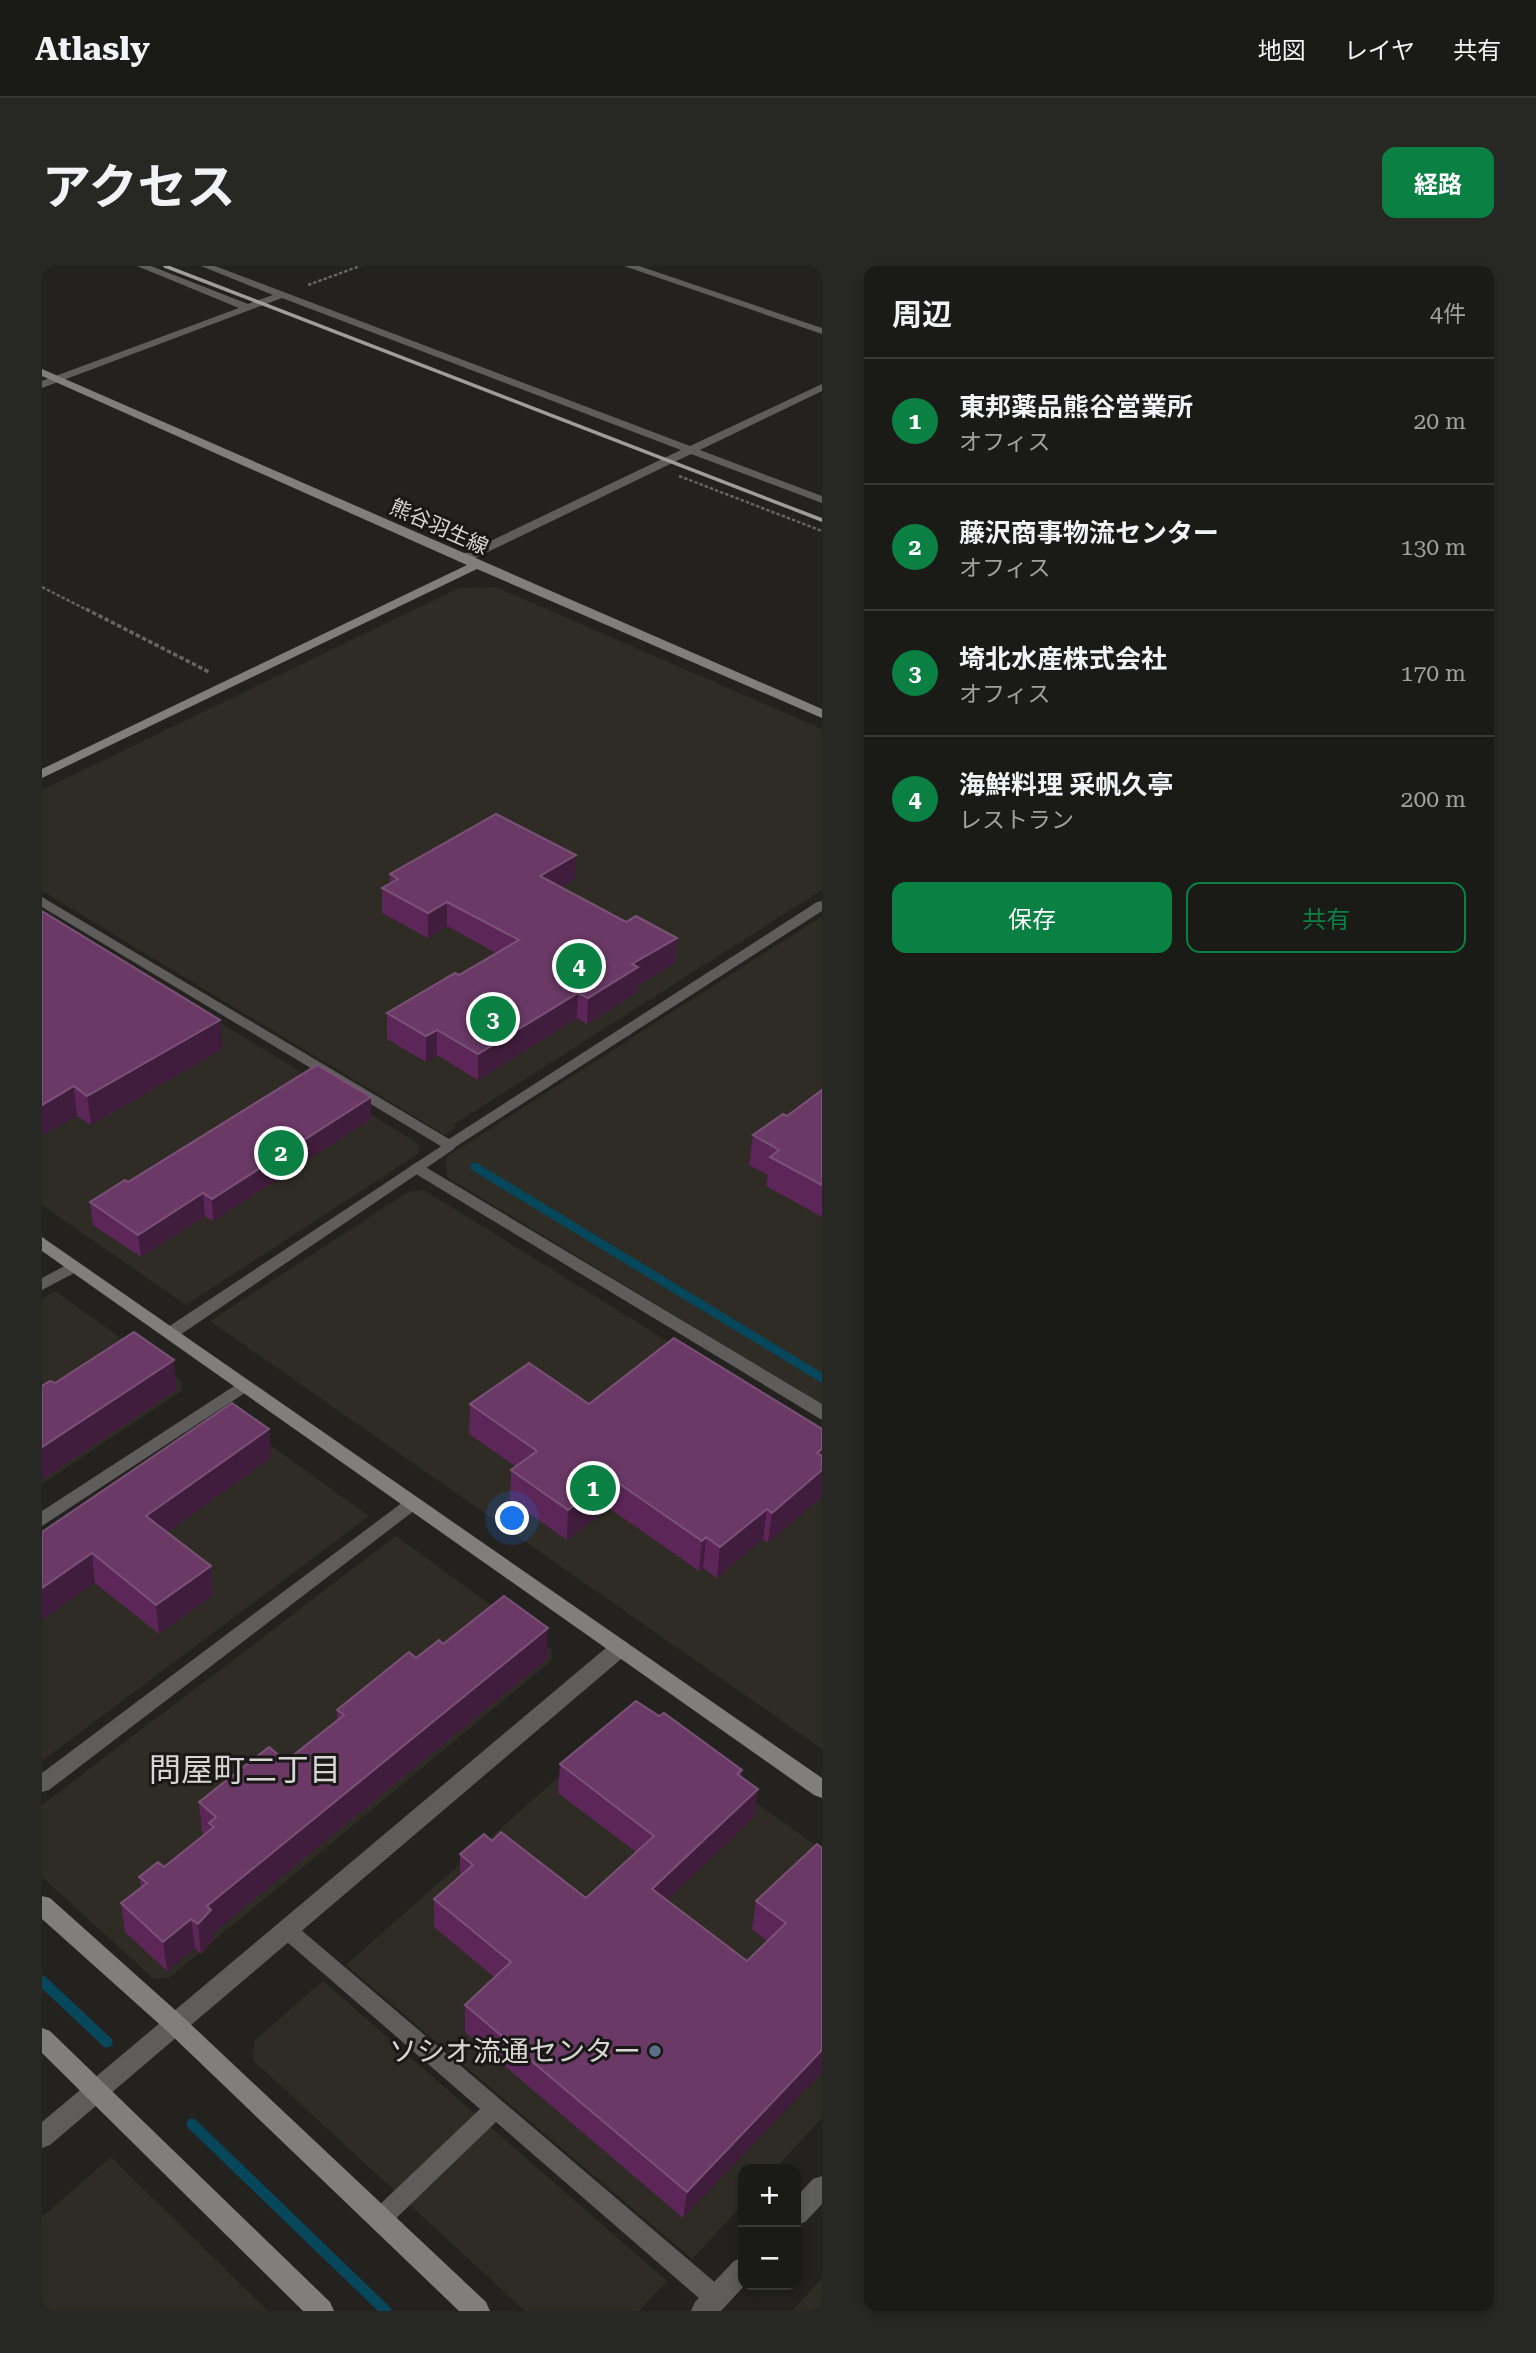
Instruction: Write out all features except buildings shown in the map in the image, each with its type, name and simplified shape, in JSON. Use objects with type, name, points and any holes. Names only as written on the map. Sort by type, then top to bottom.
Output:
[{"type":"street","points":[[142,266],[249,307]]},
{"type":"street","points":[[206,266],[822,500]]},
{"type":"street","points":[[629,266],[822,331]]},
{"type":"street","points":[[42,385],[282,295]]},
{"type":"street","name":"熊谷羽生線","points":[[42,372],[476,565],[822,714]]},
{"type":"street","points":[[463,559],[822,387]]},
{"type":"street","points":[[42,774],[476,565]]},
{"type":"street","points":[[42,901],[449,1146],[822,905]]},
{"type":"street","points":[[417,1167],[822,1413]]},
{"type":"street","points":[[42,1243],[822,1789]]},
{"type":"street","points":[[42,2137],[620,1648]]},
{"type":"street","points":[[42,1905],[175,2024],[477,2311]]},
{"type":"street","points":[[42,2038],[321,2311]]},
{"type":"street","points":[[801,2209],[822,2187]]},
{"type":"street","points":[[710,2305],[738,2275]]},
{"type":"lane","points":[[171,1333],[449,1146]]},
{"type":"lane","points":[[42,1285],[74,1266]]},
{"type":"lane","points":[[42,1520],[244,1385]]},
{"type":"lane","points":[[42,1784],[414,1503]]},
{"type":"lane","points":[[286,1930],[495,2109],[710,2305]]},
{"type":"lane","points":[[380,2219],[495,2109]]},
{"type":"path","points":[[282,295],[360,266]]},
{"type":"path","points":[[656,467],[822,531]]},
{"type":"path","points":[[42,587],[231,683]]},
{"type":"shaded area","points":[[496,587],[822,729],[822,890],[453,1125],[456,1128],[445,1135],[42,891],[42,790],[459,588]]},
{"type":"shaded area","points":[[42,914],[419,1144],[418,1154],[186,1305],[42,1205]]},
{"type":"shaded area","points":[[822,916],[822,1405],[447,1177],[446,1157]]},
{"type":"shaded area","points":[[424,1190],[822,1437],[822,1749],[210,1321],[408,1192]]},
{"type":"shaded area","points":[[55,1291],[182,1382],[181,1391],[42,1484],[42,1299]]},
{"type":"shaded area","points":[[231,1417],[369,1516],[42,1761],[42,1558]]},
{"type":"shaded area","points":[[396,1536],[552,1650],[551,1661],[169,1978],[154,1979],[42,1877],[42,1805]]},
{"type":"shaded area","points":[[639,1719],[822,1850],[822,2118],[780,2164],[738,2164],[738,2209],[692,2259],[346,1965],[623,1720]]},
{"type":"shaded area","points":[[323,1981],[667,2281],[639,2311],[525,2311],[253,2060],[254,2041]]},
{"type":"shaded area","points":[[111,2157],[268,2311],[42,2311],[42,2217]]},
{"type":"shaded area","points":[[822,2278],[822,2311],[792,2311]]},
{"type":"waterway","points":[[475,1167],[822,1378]]},
{"type":"waterway","points":[[42,1981],[107,2042]]},
{"type":"waterway","points":[[192,2124],[386,2311]]},
{"type":"railway","points":[[165,266],[822,520]]},
{"type":"place","name":"海鮮料理 采帆久亭","points":[[579,966]]},
{"type":"place","name":"埼北水産株式会社","points":[[493,1019]]},
{"type":"place","name":"藤沢商事物流センター","points":[[281,1153]]},
{"type":"place","name":"東邦薬品熊谷営業所","points":[[593,1488]]},
{"type":"place","name":"ソシオ流通センター","points":[[655,2051]]},
{"type":"district","name":"問屋町二丁目","points":[[245,1770]]}]
